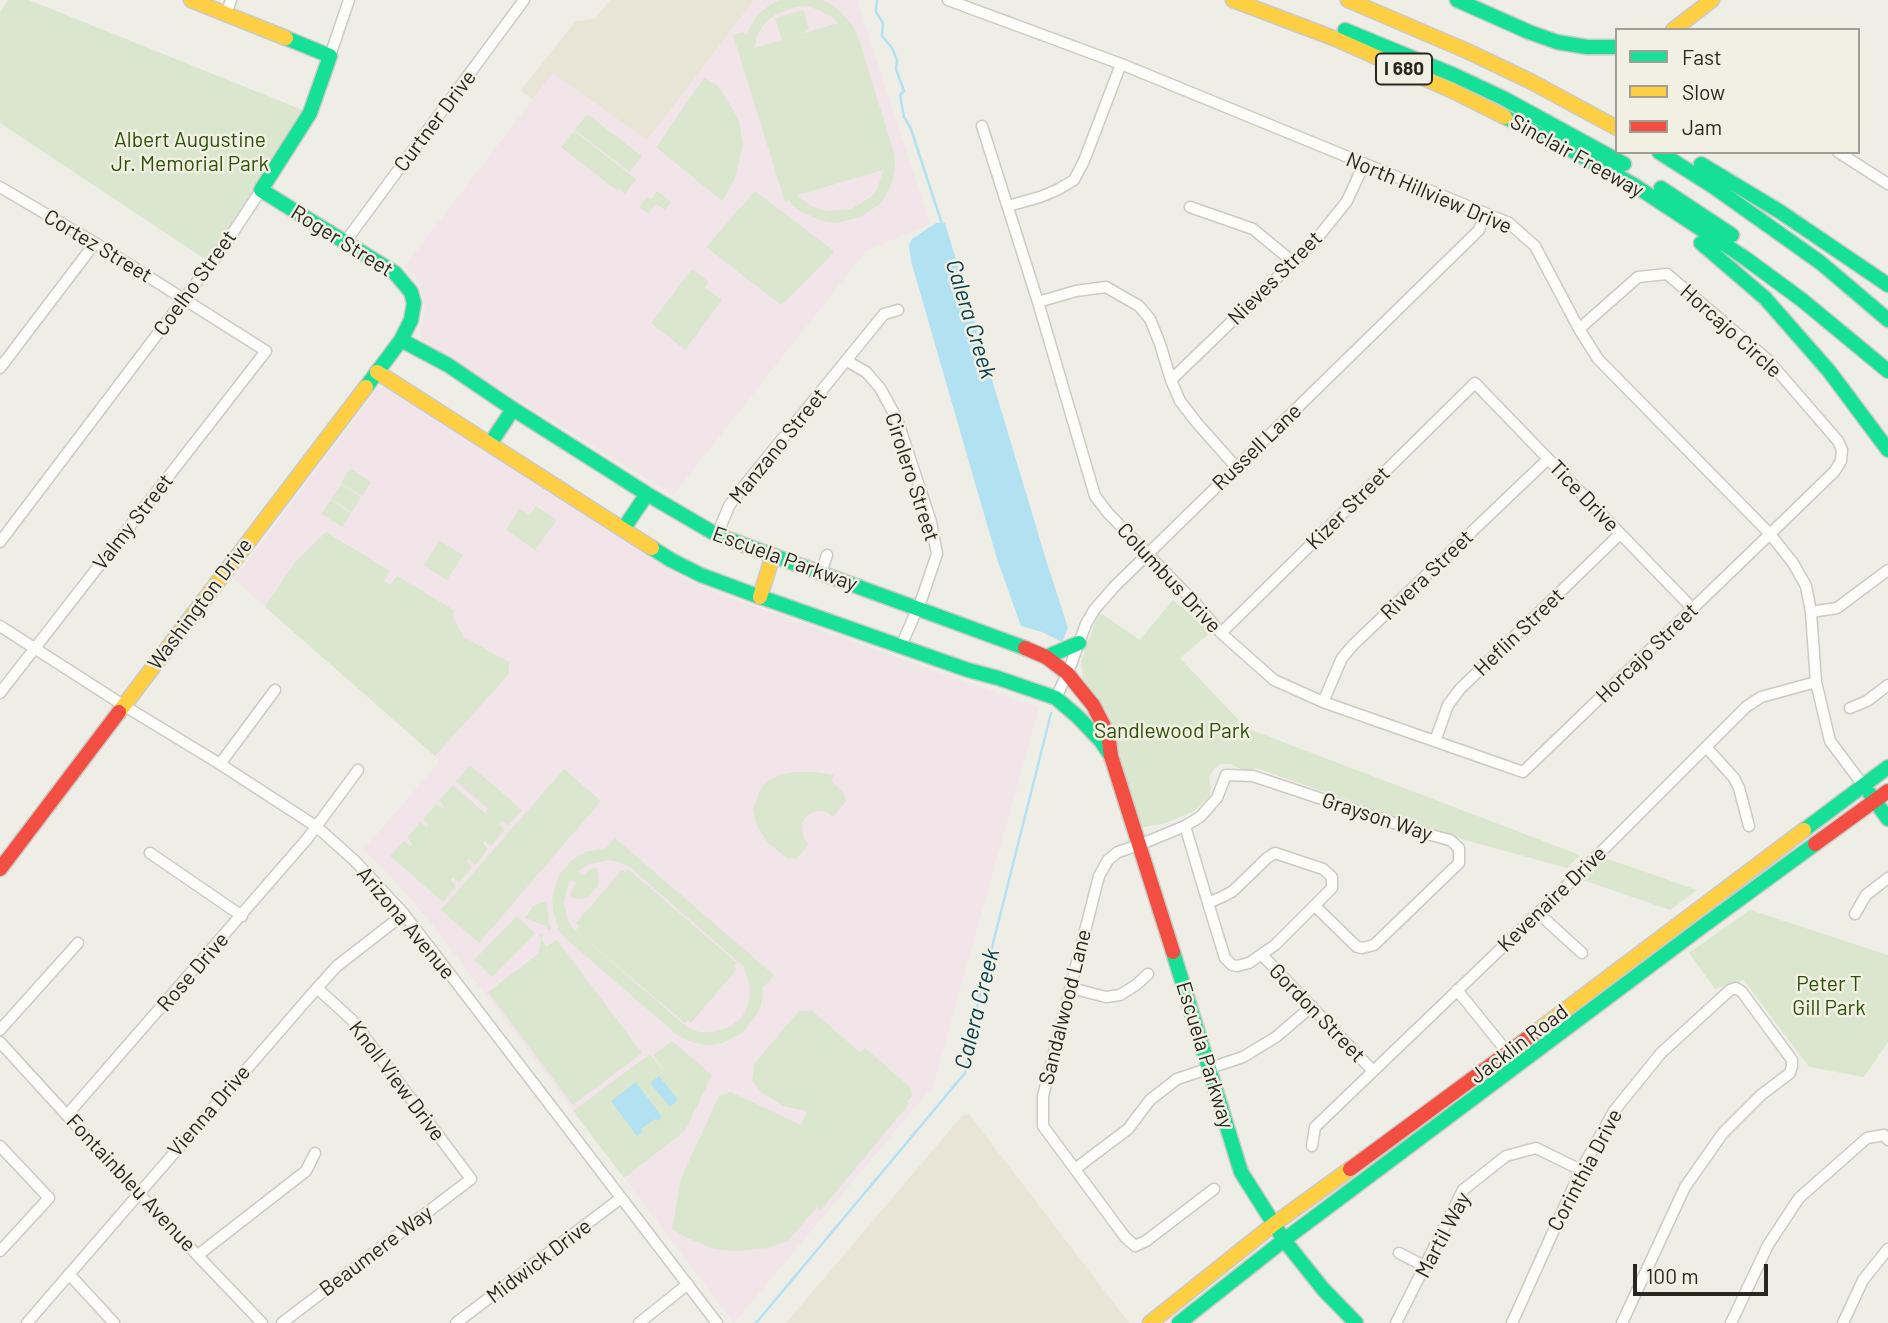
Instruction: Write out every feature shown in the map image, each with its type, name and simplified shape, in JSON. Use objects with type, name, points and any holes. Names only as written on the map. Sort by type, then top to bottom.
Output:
[{"type":"main road","points":[[191,0],[330,56]]},
{"type":"main road","name":"Sinclair Freeway","points":[[1233,0],[1394,64],[1509,118],[1634,185],[1745,258],[1802,300],[1888,371]]},
{"type":"main road","name":"I 680","points":[[1266,0],[1454,75],[1503,98],[1607,155],[1645,177],[1746,245],[1888,354]]},
{"type":"main road","name":"Sinclair Freeway","points":[[1349,0],[1530,80],[1615,125]]},
{"type":"main road","points":[[1457,0],[1557,42],[1587,47],[1615,47]]},
{"type":"main road","points":[[1676,28],[1712,0]]},
{"type":"main road","name":"Coelho Street","points":[[261,190],[310,113],[330,56]]},
{"type":"main road","points":[[1569,149],[1665,214],[1765,298],[1829,371],[1888,450]]},
{"type":"main road","name":"Sinclair Freeway","points":[[1662,154],[1770,226],[1888,320]]},
{"type":"main road","points":[[1682,154],[1779,211],[1888,285]]},
{"type":"main road","name":"Roger Street","points":[[261,190],[395,273],[408,286],[413,298],[413,310],[401,340]]},
{"type":"main road","name":"Washington Drive","points":[[0,869],[401,340]]},
{"type":"main road","name":"Escuela Parkway","points":[[401,340],[448,365],[513,409],[717,536],[917,607],[1045,657],[1068,673],[1093,705],[1108,734],[1111,756],[1241,1172],[1284,1240],[1323,1289],[1356,1323]]},
{"type":"main road","name":"Escuela Parkway","points":[[377,372],[671,560],[701,575],[760,597],[1056,698],[1101,741],[1111,756]]},
{"type":"main road","points":[[490,444],[513,409]]},
{"type":"main road","points":[[624,528],[647,494]]},
{"type":"main road","points":[[760,597],[773,555]]},
{"type":"main road","points":[[1045,657],[1079,643]]},
{"type":"main road","name":"Jacklin Road","points":[[1150,1323],[1274,1224],[1508,1053],[1888,767]]},
{"type":"main road","name":"North Hillview Drive","points":[[1863,785],[1888,819]]},
{"type":"main road","name":"Jacklin Road","points":[[1180,1323],[1284,1240],[1888,791]]},
{"type":"street","points":[[226,15],[231,0]]},
{"type":"street","name":"Coelho Street","points":[[330,56],[349,0]]},
{"type":"street","name":"Curtner Drive","points":[[345,242],[524,0]]},
{"type":"street","name":"North Hillview Drive","points":[[948,0],[1121,64],[1509,223],[1535,246],[1598,359],[1770,534],[1793,564],[1806,586],[1811,612],[1816,682],[1830,741],[1863,785]]},
{"type":"street","points":[[1008,206],[1048,194],[1074,180],[1084,161],[1121,64]]},
{"type":"street","name":"Columbus Drive","points":[[982,126],[1038,302],[1095,496],[1108,513],[1220,633],[1274,681],[1323,702],[1523,772]]},
{"type":"street","points":[[1841,154],[1888,184]]},
{"type":"street","name":"Nieves Street","points":[[1171,380],[1315,241],[1347,201],[1364,164]]},
{"type":"street","name":"Coelho Street","points":[[0,542],[185,299],[261,190]]},
{"type":"street","name":"Cortez Street","points":[[2,192],[95,243],[266,351]]},
{"type":"street","points":[[1190,208],[1253,229],[1293,262]]},
{"type":"street","name":"Russell Lane","points":[[1056,698],[1086,624],[1114,587],[1479,230],[1485,214]]},
{"type":"street","points":[[0,368],[95,243]]},
{"type":"street","name":"Horcajo Circle","points":[[1579,329],[1639,277],[1667,274],[1768,359],[1838,441],[1842,450],[1841,461],[1834,472],[1770,534]]},
{"type":"street","points":[[1038,302],[1076,291],[1106,288],[1139,306],[1150,319],[1180,401],[1237,468]]},
{"type":"street","name":"Manzano Street","points":[[717,536],[729,506],[739,492],[884,314],[898,310]]},
{"type":"street","name":"Valmy Street","points":[[0,693],[266,351]]},
{"type":"street","name":"Cirolero Street","points":[[847,361],[866,372],[880,388],[897,419],[931,522],[937,554],[901,646]]},
{"type":"street","name":"Tice Drive","points":[[1475,383],[1693,609]]},
{"type":"street","name":"Kizer Street","points":[[1220,633],[1475,383]]},
{"type":"street","name":"Rivera Street","points":[[1323,702],[1342,658],[1353,646],[1548,459]]},
{"type":"street","name":"Heflin Street","points":[[1436,741],[1448,705],[1460,689],[1620,534]]},
{"type":"street","name":"Horcajo Street","points":[[1523,772],[1770,534]]},
{"type":"street","points":[[821,573],[827,555]]},
{"type":"street","points":[[1811,612],[1837,608],[1888,570]]},
{"type":"street","name":"Arizona Avenue","points":[[0,626],[317,827],[355,861],[404,914],[717,1323]]},
{"type":"street","name":"Kevenaire Drive","points":[[1312,1146],[1315,1126],[1538,913],[1746,707],[1761,697],[1816,682]]},
{"type":"street","points":[[1850,708],[1867,701],[1888,685]]},
{"type":"street","points":[[220,764],[275,690]]},
{"type":"street","points":[[1706,747],[1734,778],[1749,826]]},
{"type":"street","name":"Rose Drive","points":[[67,1115],[317,827],[358,771]]},
{"type":"street","name":"Sandalwood Lane","points":[[1214,1189],[1146,1241],[1135,1246],[1125,1237],[1043,1126],[1043,1096],[1103,867],[1118,852],[1185,826],[1200,817],[1217,798],[1226,775],[1253,776]]},
{"type":"street","name":"Grayson Way","points":[[1253,776],[1450,840],[1459,848],[1460,863],[1374,946],[1357,947],[1315,906]]},
{"type":"street","points":[[1185,826],[1208,902],[1228,962],[1237,966],[1249,963],[1275,945],[1332,888],[1332,877],[1323,869],[1275,853],[1233,891],[1208,902]]},
{"type":"street","points":[[150,853],[242,915]]},
{"type":"street","points":[[1855,914],[1866,895],[1888,878]]},
{"type":"street","points":[[1538,913],[1582,953]]},
{"type":"street","name":"Vienna Drive","points":[[27,1323],[337,966],[404,914]]},
{"type":"street","points":[[0,1030],[78,943]]},
{"type":"street","name":"Gordon Street","points":[[1262,955],[1373,1071]]},
{"type":"street","points":[[1070,988],[1098,996],[1120,995],[1148,974]]},
{"type":"street","name":"Knoll View Drive","points":[[317,988],[352,1020],[471,1179]]},
{"type":"street","name":"Corinthia Drive","points":[[1512,1323],[1581,1170],[1614,1111],[1661,1053],[1730,990],[1736,988],[1742,992],[1792,1060],[1790,1073],[1761,1095],[1723,1133],[1685,1187],[1622,1323]]},
{"type":"street","points":[[1457,990],[1518,1066]]},
{"type":"street","points":[[1075,1169],[1128,1129],[1150,1100],[1177,1079],[1243,1057],[1276,1037],[1312,1006]]},
{"type":"street","name":"Fontainbleu Avenue","points":[[0,1042],[262,1323]]},
{"type":"street","points":[[1731,1323],[1768,1245],[1799,1198],[1867,1138],[1886,1138]]},
{"type":"street","points":[[0,1146],[48,1198],[0,1251]]},
{"type":"street","name":"Martil Way","points":[[1396,1323],[1463,1190],[1506,1156],[1536,1148],[1581,1170]]},
{"type":"street","points":[[198,1255],[306,1171],[315,1153]]},
{"type":"street","name":"Beaumere Way","points":[[282,1323],[471,1179]]},
{"type":"street","name":"Midwick Drive","points":[[456,1323],[621,1199]]},
{"type":"street","points":[[1843,1323],[1863,1280],[1888,1249]]},
{"type":"street","points":[[1399,1252],[1426,1267]]},
{"type":"street","points":[[69,1274],[114,1323]]},
{"type":"street","points":[[639,1323],[688,1284]]},
{"type":"shaded area","points":[[610,0],[755,0],[648,144],[539,105],[521,90],[576,21],[595,19]]},
{"type":"shaded area","points":[[754,0],[857,0],[930,224],[866,251],[673,495],[421,341],[425,308],[423,296],[418,280],[405,266],[553,73],[647,140]]},
{"type":"shaded area","points":[[383,387],[626,537],[686,579],[709,590],[1039,708],[933,1086],[734,1323],[429,920],[385,870],[363,850],[439,760],[234,579],[377,390]]},
{"type":"shaded area","points":[[969,1114],[1129,1323],[786,1323],[962,1116]]},
{"type":"green space","name":"Albert Augustine Jr. Memorial Park","points":[[8,0],[29,0],[310,113],[211,263],[0,123],[0,13]]},
{"type":"green space","points":[[780,0],[822,0],[839,10],[858,36],[894,153],[895,166],[887,194],[880,204],[861,217],[836,223],[823,221],[802,212],[789,200],[785,202],[733,35],[744,32],[746,35],[757,15]],"holes":[[[806,6],[819,10],[838,23],[794,36],[809,30],[804,10],[775,18],[782,40],[754,48],[758,33],[776,14]],[[883,170],[878,187],[871,197],[851,209],[827,211],[811,206],[798,195]]]},
{"type":"green space","points":[[704,78],[717,85],[729,103],[739,121],[743,143],[735,179],[722,201],[656,147]]},
{"type":"green space","points":[[587,114],[642,156],[630,172],[575,130]]},
{"type":"green space","points":[[574,131],[636,179],[625,194],[618,188],[616,190],[561,147]]},
{"type":"green space","points":[[657,191],[672,202],[665,210],[656,204],[648,214],[639,207],[647,197],[651,199]]},
{"type":"green space","points":[[755,191],[835,252],[781,305],[706,247]]},
{"type":"green space","points":[[692,269],[709,282],[705,288],[722,300],[685,350],[651,323]]},
{"type":"green space","points":[[350,468],[371,482],[362,496],[341,483]]},
{"type":"green space","points":[[341,484],[361,497],[352,512],[331,499]]},
{"type":"green space","points":[[331,500],[351,513],[342,527],[321,514]]},
{"type":"green space","points":[[536,506],[557,520],[535,550],[506,530],[520,509],[530,515]]},
{"type":"green space","points":[[326,532],[390,571],[384,581],[390,585],[397,576],[454,610],[453,618],[464,637],[509,662],[509,674],[435,756],[265,607],[296,561]]},
{"type":"green space","points":[[440,541],[463,555],[447,580],[424,565]]},
{"type":"green space","name":"Sandlewood Park","points":[[1173,600],[1211,632],[1180,658],[1246,728],[1580,855],[1567,868],[1458,838],[1256,768],[1245,771],[1230,764],[1221,764],[1215,768],[1209,777],[1209,797],[1194,811],[1166,823],[1139,828],[1109,715],[1083,678],[1081,661],[1099,612],[1140,640]]},
{"type":"green space","points":[[470,765],[522,810],[508,826],[502,821],[499,825],[505,830],[491,846],[485,841],[483,843],[488,849],[475,865],[469,859],[467,862],[472,867],[459,883],[453,878],[451,880],[456,886],[443,902],[390,856],[404,841],[410,846],[413,844],[407,838],[420,822],[426,827],[429,825],[423,819],[436,804],[442,809],[445,807],[439,801],[453,785],[485,813],[488,809],[456,781]]},
{"type":"green space","points":[[564,769],[601,801],[479,943],[441,910]]},
{"type":"green space","points":[[796,772],[834,775],[831,781],[844,793],[846,801],[833,817],[827,812],[819,811],[806,817],[802,823],[802,831],[809,844],[796,859],[787,858],[768,843],[757,826],[753,810],[760,790],[768,780]]},
{"type":"green space","points":[[1854,801],[1797,844],[1785,858],[1526,1052],[1523,1048]]},
{"type":"green space","points":[[615,838],[774,975],[763,988],[761,1006],[756,1016],[742,1033],[722,1043],[710,1045],[695,1043],[676,1034],[559,930],[552,898],[559,874],[573,859],[585,852],[606,848]],"holes":[[[609,860],[630,867],[743,966],[750,985],[750,996],[742,1017],[730,1027],[711,1032],[688,1028],[577,932],[685,1023],[688,1020],[691,1023],[737,969],[734,966],[737,963],[628,869],[625,872],[622,870],[576,923],[579,926],[576,930],[568,921],[564,902],[569,882],[572,880],[576,883],[569,897],[581,899],[588,897],[598,886],[599,876],[595,867],[582,875],[578,871],[590,864]]]},
{"type":"green space","points":[[1605,858],[1697,890],[1670,910],[1583,880]]},
{"type":"green space","points":[[547,901],[549,924],[552,927],[549,930],[546,926],[525,918],[533,906]]},
{"type":"green space","name":"Peter T Gill Park","points":[[1750,910],[1888,955],[1888,1042],[1864,1077],[1809,1067],[1744,980],[1715,989],[1689,953]]},
{"type":"green space","points":[[517,916],[535,934],[492,977],[474,960]]},
{"type":"green space","points":[[543,934],[546,947],[557,940],[642,1053],[573,1105],[488,992],[538,954],[541,939],[539,935]]},
{"type":"green space","points":[[811,1010],[860,1052],[865,1048],[911,1088],[912,1096],[907,1102],[909,1104],[821,1210],[817,1207],[788,1241],[767,1248],[737,1251],[714,1249],[685,1237],[672,1229],[681,1178],[719,1096],[731,1092],[801,1125],[807,1111],[783,1106],[762,1093],[752,1081],[754,1064],[799,1011]]},
{"type":"green space","points":[[672,1041],[712,1075],[685,1131],[624,1178],[573,1111],[650,1054],[669,1077],[653,1055]]},
{"type":"green space","points":[[1498,1067],[1499,1069],[1453,1103],[1441,1116],[1363,1172],[1376,1159]]},
{"type":"water","points":[[936,223],[945,223],[1068,628],[1062,642],[1021,626],[997,559],[911,261],[909,245],[912,239]]},
{"type":"water","points":[[659,1076],[678,1100],[670,1107],[650,1083]]},
{"type":"water","points":[[636,1082],[662,1117],[641,1129],[642,1132],[637,1136],[611,1101]]},
{"type":"waterway","name":"Calera Creek","points":[[877,0],[876,12],[883,23],[882,36],[892,48],[897,60],[896,69],[904,91],[900,95],[904,117],[911,129],[942,224]]},
{"type":"waterway","name":"Calera Creek","points":[[756,1323],[965,1073],[972,1027],[1051,713]]},
{"type":"traffic: fast","points":[[1457,0],[1557,42],[1587,47],[1615,47]]},
{"type":"traffic: fast","points":[[1345,30],[1503,98],[1624,164]]},
{"type":"traffic: fast","points":[[286,38],[330,56],[310,113],[261,190],[395,273],[411,292],[414,303],[411,320],[401,340],[366,387]]},
{"type":"traffic: fast","points":[[1505,117],[1634,185],[1745,258],[1802,300],[1888,371]]},
{"type":"traffic: fast","points":[[1662,154],[1714,187],[1821,263],[1888,320]]},
{"type":"traffic: fast","points":[[1701,164],[1779,211],[1888,285]]},
{"type":"traffic: fast","points":[[1661,188],[1732,235]]},
{"type":"traffic: fast","points":[[1701,243],[1765,298],[1829,371],[1888,450]]},
{"type":"traffic: fast","points":[[401,340],[448,365],[647,494],[717,535],[1025,648]]},
{"type":"traffic: fast","points":[[490,444],[513,409]]},
{"type":"traffic: fast","points":[[624,528],[647,494]]},
{"type":"traffic: fast","points":[[652,548],[701,575],[752,594],[1056,698],[1078,717],[1109,753]]},
{"type":"traffic: fast","points":[[1046,657],[1079,643]]},
{"type":"traffic: fast","points":[[1804,830],[1888,767]]},
{"type":"traffic: fast","points":[[1870,794],[1888,819]]},
{"type":"traffic: fast","points":[[1179,1323],[1284,1240],[1815,844]]},
{"type":"traffic: fast","points":[[1173,952],[1241,1172],[1284,1240],[1323,1289],[1356,1323]]},
{"type":"traffic: slow","points":[[191,0],[286,38]]},
{"type":"traffic: slow","points":[[1233,0],[1336,39],[1505,117]]},
{"type":"traffic: slow","points":[[1348,0],[1467,51],[1615,127]]},
{"type":"traffic: slow","points":[[1676,28],[1712,0]]},
{"type":"traffic: slow","points":[[377,372],[652,548]]},
{"type":"traffic: slow","points":[[119,712],[366,387]]},
{"type":"traffic: slow","points":[[760,597],[773,555]]},
{"type":"traffic: slow","points":[[1533,1034],[1804,830]]},
{"type":"traffic: slow","points":[[1150,1323],[1274,1224],[1350,1169]]},
{"type":"traffic: jam","points":[[1025,648],[1046,657],[1067,673],[1093,705],[1108,734],[1111,756],[1173,952]]},
{"type":"traffic: jam","points":[[0,869],[119,712]]},
{"type":"traffic: jam","points":[[1815,844],[1888,791]]},
{"type":"traffic: jam","points":[[1350,1169],[1533,1034]]}]
